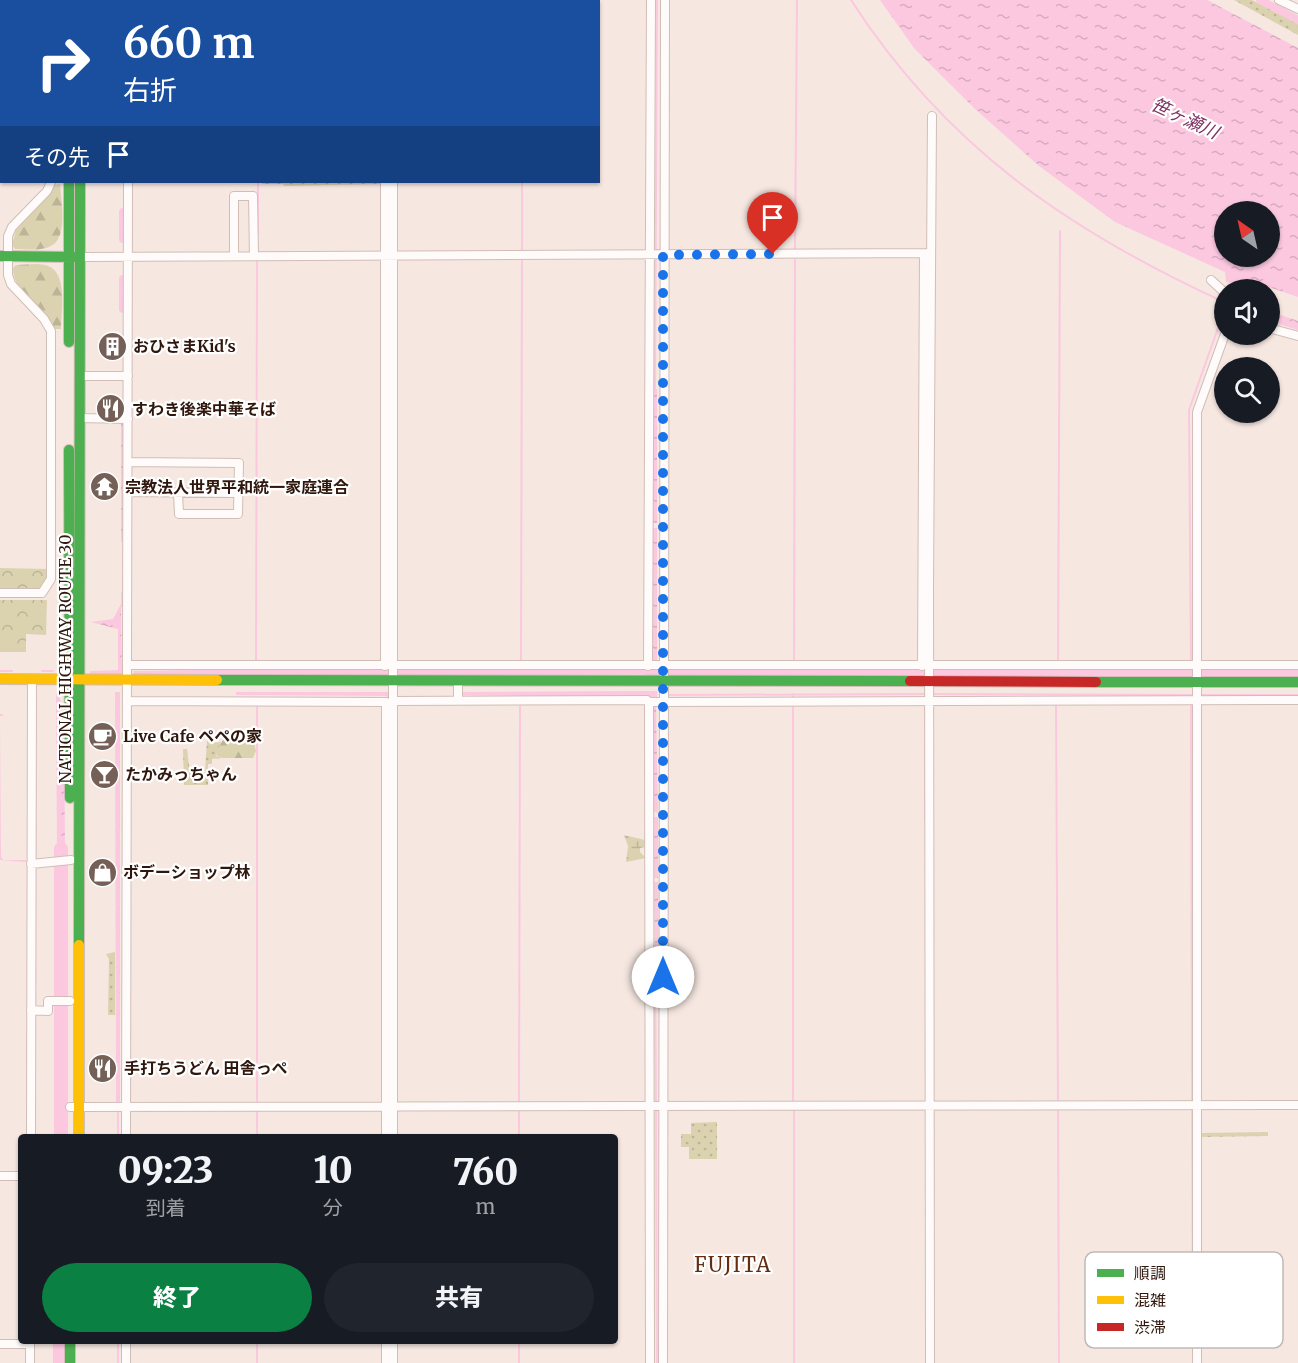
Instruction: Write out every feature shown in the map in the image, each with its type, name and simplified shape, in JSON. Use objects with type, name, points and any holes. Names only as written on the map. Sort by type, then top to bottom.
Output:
[{"type":"main road","name":"NATIONAL HIGHWAY ROUTE 30","points":[[69,183],[75,257],[79,376],[81,680],[75,1108],[71,1134]]},
{"type":"main road","name":"NATIONAL HIGHWAY ROUTE 30","points":[[79,1134],[68,1001],[64,860],[75,257],[80,183]]},
{"type":"main road","points":[[4,256],[75,257]]},
{"type":"main road","points":[[0,679],[392,688],[458,692],[658,684],[1195,687],[1298,682]]},
{"type":"main road","points":[[70,1344],[70,1363]]},
{"type":"main road","points":[[80,1344],[80,1363]]},
{"type":"street","points":[[650,1363],[656,1107],[658,684],[655,526],[656,255],[651,0]]},
{"type":"street","points":[[663,1363],[656,1107],[658,684],[655,526],[656,255],[665,0]]},
{"type":"street","points":[[1280,0],[1298,9]]},
{"type":"street","points":[[930,1363],[927,1108],[926,464],[927,253],[932,116]]},
{"type":"street","points":[[0,594],[42,592],[50,584],[51,331],[44,319],[11,284],[4,256],[12,227],[47,190],[50,183]]},
{"type":"street","points":[[126,1134],[121,1107],[128,701],[128,419],[124,376],[128,183]]},
{"type":"street","points":[[385,183],[389,255]]},
{"type":"street","points":[[386,1134],[389,1107],[392,688],[389,600],[389,255],[393,183]]},
{"type":"street","points":[[234,256],[234,196],[253,196],[254,256]]},
{"type":"street","points":[[75,257],[927,253]]},
{"type":"street","points":[[1211,280],[1214,283]]},
{"type":"street","points":[[1280,331],[1298,336]]},
{"type":"street","points":[[1196,1252],[1194,1105],[1197,412],[1221,345]]},
{"type":"street","points":[[79,376],[124,376]]},
{"type":"street","points":[[79,418],[128,419]]},
{"type":"street","points":[[128,462],[239,463],[238,514],[178,513],[178,493]]},
{"type":"street","points":[[128,492],[238,493]]},
{"type":"street","points":[[128,665],[392,688],[647,700],[658,684]]},
{"type":"street","points":[[658,684],[793,701],[927,685],[1057,700],[1195,687],[1298,665]]},
{"type":"street","points":[[31,1134],[32,680]]},
{"type":"street","points":[[128,701],[257,699],[392,688],[658,684],[1195,687],[1298,700]]},
{"type":"street","points":[[31,864],[47,864],[64,860]]},
{"type":"street","points":[[31,1010],[48,1011],[48,1001],[68,1001]]},
{"type":"street","points":[[75,1108],[927,1108],[1298,1105]]},
{"type":"street","points":[[389,1107],[393,1134]]},
{"type":"street","points":[[0,1176],[18,1176]]},
{"type":"street","points":[[0,1344],[18,1343]]},
{"type":"street","points":[[30,1344],[30,1363]]},
{"type":"street","points":[[126,1344],[126,1363]]},
{"type":"street","points":[[386,1344],[386,1363]]},
{"type":"street","points":[[393,1344],[393,1363]]},
{"type":"street","points":[[1197,1348],[1197,1363]]},
{"type":"green space","points":[[1234,0],[1252,0],[1298,23],[1298,35]]},
{"type":"green space","points":[[382,183],[284,186],[283,184],[262,184]]},
{"type":"green space","points":[[60,184],[62,228],[55,243],[41,249],[15,249],[12,245],[16,230],[55,185]]},
{"type":"green space","points":[[16,265],[45,265],[53,268],[58,275],[62,292],[61,329],[54,329],[23,293],[14,277],[13,268]]},
{"type":"green space","points":[[0,568],[49,569],[49,583],[39,590],[0,590]]},
{"type":"green space","points":[[0,600],[47,600],[46,635],[26,634],[26,652],[0,652]]},
{"type":"green space","points":[[252,734],[256,751],[253,758],[217,756],[216,751],[225,737]]},
{"type":"green space","points":[[207,740],[209,743],[221,742],[216,756],[222,758],[212,759],[212,764],[208,764],[208,785],[184,785],[183,749],[187,749],[190,773],[205,772]]},
{"type":"green space","points":[[624,835],[645,840],[645,847],[640,848],[640,852],[646,858],[626,862],[628,846]]},
{"type":"green space","points":[[115,952],[115,1015],[108,1015],[109,959],[106,954]]},
{"type":"green space","points":[[717,1122],[717,1159],[689,1159],[689,1147],[681,1147],[681,1134],[691,1134],[691,1123]]},
{"type":"green space","points":[[1268,1132],[1268,1136],[1201,1137],[1201,1133]]},
{"type":"water","name":"笹ヶ瀬川","points":[[880,0],[1207,0],[1298,48],[1298,297],[1280,291],[1280,279],[1226,279],[1225,272],[1214,267],[1115,222],[1039,166],[974,108],[914,48]]},
{"type":"water","points":[[1280,315],[1298,321],[1298,330],[1280,324]]},
{"type":"water","points":[[654,389],[657,389],[657,523],[653,523]]},
{"type":"water","points":[[121,422],[124,422],[124,541],[121,542]]},
{"type":"water","points":[[653,528],[657,528],[657,662],[653,662]]},
{"type":"water","points":[[121,604],[122,675],[90,674],[90,671],[118,670],[118,629],[91,622],[113,619]]},
{"type":"water","points":[[398,669],[656,669],[657,674],[397,676]]},
{"type":"water","points":[[388,670],[388,676],[134,675],[133,671]]},
{"type":"water","points":[[657,691],[657,698],[462,695],[462,692]]},
{"type":"water","points":[[56,692],[64,706],[65,857],[57,857]]},
{"type":"water","points":[[115,692],[120,692],[120,1104],[116,1104]]},
{"type":"water","points":[[236,692],[389,692],[390,700],[386,696],[236,695]]},
{"type":"water","points":[[652,705],[656,705],[658,813],[654,812]]},
{"type":"water","points":[[0,721],[1,857],[3,860],[27,860],[25,862],[0,860]]},
{"type":"water","points":[[654,817],[658,817],[658,878],[654,878]]},
{"type":"water","points":[[654,882],[658,882],[658,963],[655,963]]},
{"type":"waterway","points":[[655,391],[657,0]]},
{"type":"waterway","points":[[795,251],[797,0]]},
{"type":"waterway","points":[[851,0],[888,52],[927,99],[969,141],[1015,179],[1063,214],[1114,245],[1167,275],[1214,297]]},
{"type":"waterway","points":[[1260,0],[1298,20]]},
{"type":"waterway","points":[[258,183],[258,233]]},
{"type":"waterway","points":[[522,183],[522,250]]},
{"type":"waterway","points":[[123,212],[123,239]]},
{"type":"waterway","points":[[1058,660],[1060,231]]},
{"type":"waterway","points":[[521,663],[522,258]]},
{"type":"waterway","points":[[256,661],[257,259]]},
{"type":"waterway","points":[[794,662],[795,260]]},
{"type":"waterway","points":[[123,279],[123,309]]},
{"type":"waterway","points":[[1191,662],[1189,410],[1214,339]]},
{"type":"waterway","points":[[122,593],[122,606]]},
{"type":"waterway","points":[[0,671],[12,671]]},
{"type":"waterway","points":[[42,671],[53,671]]},
{"type":"waterway","points":[[648,673],[1298,673]]},
{"type":"waterway","points":[[793,694],[793,1102]]},
{"type":"waterway","points":[[925,694],[925,820]]},
{"type":"waterway","points":[[666,695],[927,694]]},
{"type":"waterway","points":[[933,694],[1194,695]]},
{"type":"waterway","points":[[1200,695],[1298,695]]},
{"type":"waterway","points":[[1056,703],[1058,1102]]},
{"type":"waterway","points":[[1191,703],[1192,1103]]},
{"type":"waterway","points":[[519,1103],[520,704]]},
{"type":"waterway","points":[[257,705],[257,1105]]},
{"type":"waterway","points":[[61,849],[61,1134]]},
{"type":"waterway","points":[[655,962],[656,1103]]},
{"type":"waterway","points":[[1058,1108],[1059,1363]]},
{"type":"waterway","points":[[1192,1108],[1193,1252]]},
{"type":"waterway","points":[[656,1109],[657,1363]]},
{"type":"waterway","points":[[118,1110],[118,1134]]},
{"type":"waterway","points":[[257,1110],[257,1134]]},
{"type":"waterway","points":[[519,1111],[519,1134]]},
{"type":"waterway","points":[[794,1111],[794,1363]]},
{"type":"waterway","points":[[60,1344],[60,1363]]},
{"type":"waterway","points":[[118,1344],[118,1363]]},
{"type":"waterway","points":[[257,1344],[257,1363]]},
{"type":"waterway","points":[[519,1344],[519,1363]]},
{"type":"traffic: fast","points":[[69,183],[69,342]]},
{"type":"traffic: fast","points":[[79,945],[80,183]]},
{"type":"traffic: fast","points":[[0,256],[74,257]]},
{"type":"traffic: fast","points":[[69,450],[70,798]]},
{"type":"traffic: fast","points":[[217,680],[910,681]]},
{"type":"traffic: fast","points":[[1096,682],[1298,682]]},
{"type":"traffic: fast","points":[[70,1344],[70,1363]]},
{"type":"traffic: slow","points":[[0,679],[217,680]]},
{"type":"traffic: slow","points":[[79,945],[79,1134]]},
{"type":"traffic: jam","points":[[910,681],[1096,682]]},
{"type":"place","name":"おひさまKid's","points":[[112,346]]},
{"type":"place","name":"すわき後楽中華そば","points":[[111,409]]},
{"type":"place","name":"宗教法人世界平和統一家庭連合","points":[[104,487]]},
{"type":"place","name":"Live Cafe ペペの家","points":[[102,736]]},
{"type":"place","name":"たかみっちゃん","points":[[104,774]]},
{"type":"place","name":"ボデーショップ林","points":[[102,872]]},
{"type":"place","name":"手打ちうどん 田舎っぺ","points":[[103,1068]]},
{"type":"district","name":"FUJITA","points":[[733,1264]]},
{"type":"route","points":[[663,977],[663,255],[773,254]]}]
